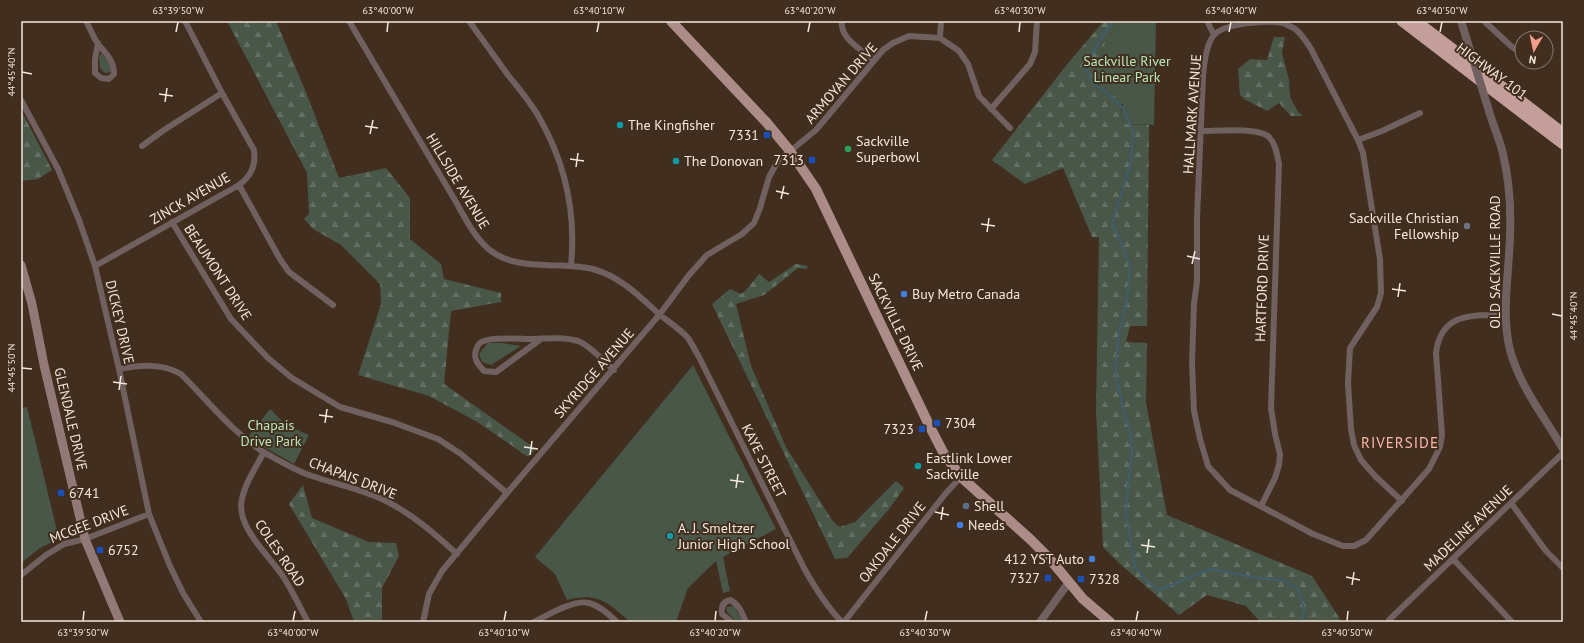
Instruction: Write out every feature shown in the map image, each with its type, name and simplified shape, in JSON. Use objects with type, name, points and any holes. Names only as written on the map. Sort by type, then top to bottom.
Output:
[{"type":"highway","name":"HIGHWAY 101","points":[[1402,21],[1563,144]]},
{"type":"highway","name":"HIGHWAY 101","points":[[1416,21],[1563,133]]},
{"type":"main road","name":"SACKVILLE DRIVE","points":[[670,21],[767,123],[790,151],[816,189],[930,428],[944,454],[961,477],[1030,539],[1049,558],[1083,599],[1110,622]]},
{"type":"main road","name":"GLENDALE DRIVE","points":[[21,265],[32,304],[44,365],[85,539],[120,622]]},
{"type":"street","points":[[86,21],[98,43],[110,58],[114,66],[114,74],[109,79],[101,78],[95,73],[95,59],[98,43]]},
{"type":"street","name":"ZINCK AVENUE","points":[[95,266],[239,185],[247,178],[254,167],[254,150],[222,93],[185,21]]},
{"type":"street","name":"HILLSIDE AVENUE","points":[[349,21],[456,202],[472,232],[486,248],[506,260],[524,265],[571,265],[594,270],[620,281],[660,314]]},
{"type":"street","points":[[469,21],[540,118],[554,145],[563,170],[570,197],[573,243],[571,265]]},
{"type":"street","points":[[842,21],[841,26],[846,35],[874,60]]},
{"type":"street","points":[[941,21],[940,38],[959,51],[968,64],[979,96],[1010,128]]},
{"type":"street","points":[[991,109],[1030,64],[1034,52],[1037,21]]},
{"type":"street","points":[[1207,21],[1214,35],[1223,29],[1232,26],[1268,22],[1283,23],[1303,36],[1358,140],[1362,153],[1380,259],[1381,293],[1377,307],[1350,348],[1348,383],[1351,408],[1351,429],[1354,445],[1361,460],[1375,476],[1402,501]]},
{"type":"street","name":"OLD SACKVILLE ROAD","points":[[1461,21],[1503,154],[1507,182],[1510,234],[1506,315],[1510,350],[1530,398],[1563,449]]},
{"type":"street","points":[[1484,21],[1514,48]]},
{"type":"street","name":"HALLMARK AVENUE","points":[[1214,35],[1205,57],[1201,131],[1197,218],[1197,281],[1193,339],[1194,411],[1208,466],[1230,490],[1325,540],[1343,546],[1354,546],[1366,540],[1429,469],[1440,447],[1442,435],[1436,353],[1442,331],[1450,323],[1460,318],[1506,315]]},
{"type":"street","name":"ARMOYAN DRIVE","points":[[790,151],[816,130],[883,50],[893,43],[909,36],[940,38]]},
{"type":"street","points":[[142,146],[222,93]]},
{"type":"street","name":"DICKEY DRIVE","points":[[21,100],[58,169],[79,220],[95,266],[119,369],[149,514],[170,566],[183,593],[201,622]]},
{"type":"street","points":[[1358,140],[1382,131],[1420,113]]},
{"type":"street","name":"HARTFORD DRIVE","points":[[1201,131],[1257,131],[1269,137],[1275,147],[1279,164],[1271,408],[1280,460],[1275,478],[1261,506]]},
{"type":"street","name":"SKYRIDGE AVENUE","points":[[423,622],[429,594],[442,571],[507,493],[614,370],[660,314],[689,275],[707,255],[742,234],[754,223],[758,216],[773,168],[778,161],[790,151]]},
{"type":"street","points":[[239,185],[280,259],[289,272],[333,305]]},
{"type":"street","name":"BEAUMONT DRIVE","points":[[172,222],[231,319],[268,358],[292,378],[340,407],[392,422],[438,439],[461,454],[507,493]]},
{"type":"street","name":"KAYE STREET","points":[[660,314],[687,337],[691,343],[804,568],[818,593],[832,612],[843,622]]},
{"type":"street","points":[[541,339],[496,372],[484,371],[476,362],[475,353],[479,344],[483,342],[494,339],[541,339],[552,337],[580,342],[614,370]]},
{"type":"street","name":"CHAPAIS DRIVE","points":[[119,369],[138,366],[163,367],[172,369],[181,374],[243,436],[264,452],[310,476],[351,487],[383,499],[429,530],[457,554]]},
{"type":"street","name":"COLES ROAD","points":[[264,452],[246,486],[241,500],[241,512],[246,527],[284,579],[308,622]]},
{"type":"street","name":"MADELINE AVENUE","points":[[1389,620],[1563,453]]},
{"type":"street","name":"OAKDALE DRIVE","points":[[843,622],[946,493],[961,477]]},
{"type":"street","points":[[1511,503],[1546,551],[1563,568]]},
{"type":"street","name":"MCGEE DRIVE","points":[[21,575],[46,555],[64,544],[85,539],[149,514]]},
{"type":"street","points":[[1453,559],[1512,622]]},
{"type":"street","points":[[1040,622],[1069,582]]},
{"type":"street","points":[[732,622],[722,614],[722,606],[725,602],[730,600],[739,608],[746,622]]},
{"type":"street","points":[[534,622],[565,607],[578,603],[588,603],[604,611],[617,622]]},
{"type":"green space","points":[[227,21],[276,21],[305,90],[339,178],[386,168],[410,198],[410,239],[441,264],[444,279],[501,293],[501,302],[451,311],[444,384],[536,449],[528,457],[479,423],[429,396],[358,375],[381,304],[380,284],[341,245],[313,229],[304,219],[309,214],[307,173]]},
{"type":"green space","points":[[1104,21],[1119,21],[1105,43],[1099,62],[1095,68],[1097,82],[1103,90],[1122,102],[1121,114],[1123,124],[1149,125],[1147,326],[1130,326],[1126,342],[1147,343],[1146,403],[1167,515],[1312,576],[1340,619],[1337,622],[1260,622],[1246,606],[1207,595],[1179,615],[1120,564],[1103,547],[1096,410],[1099,237],[1092,237],[1063,168],[1025,184],[992,160],[1069,62]]},
{"type":"green space","name":"Sackville River Linear Park","points":[[1119,21],[1156,21],[1154,125],[1123,124],[1121,114],[1123,104],[1110,93],[1102,90],[1096,80],[1095,68],[1099,62],[1105,43]]},
{"type":"green space","points":[[1274,37],[1285,37],[1282,53],[1289,80],[1290,97],[1298,112],[1303,116],[1291,116],[1279,103],[1267,111],[1246,100],[1240,95],[1238,69],[1250,59],[1267,60]]},
{"type":"green space","points":[[101,53],[109,62],[111,72],[105,73],[100,68],[99,57]]},
{"type":"green space","points":[[21,110],[52,170],[38,179],[21,181]]},
{"type":"green space","points":[[796,264],[808,266],[806,269],[798,268],[764,295],[736,304],[751,366],[786,447],[832,520],[839,527],[855,522],[896,481],[904,488],[889,509],[847,558],[835,559],[712,304],[730,289],[741,294],[759,274],[769,282]]},
{"type":"green space","points":[[488,343],[502,343],[521,346],[491,365],[482,362],[479,354]]},
{"type":"green space","points":[[693,365],[776,529],[723,557],[730,591],[723,593],[716,561],[688,588],[676,622],[630,622],[616,609],[595,598],[587,597],[567,600],[555,574],[535,557]]},
{"type":"green space","points":[[27,407],[59,539],[40,548],[21,563],[21,408]]},
{"type":"green space","name":"Chapais Drive Park","points":[[270,409],[286,425],[309,435],[294,464],[262,446],[249,436]]},
{"type":"green space","points":[[303,485],[312,518],[369,542],[396,543],[399,556],[382,588],[382,622],[354,622],[346,599],[289,504]]},
{"type":"green space","points":[[734,606],[742,622],[737,622],[727,612],[726,607]]},
{"type":"waterway","points":[[1113,21],[1091,56],[1086,69],[1094,84],[1106,92],[1123,108],[1133,132],[1131,162],[1112,224],[1122,244],[1130,268],[1127,301],[1120,327],[1115,369],[1124,414],[1131,433],[1132,455],[1126,516],[1135,566],[1148,583],[1160,590],[1210,569],[1259,578],[1282,580],[1298,589],[1304,609],[1302,622]]},
{"type":"place","name":"The Kingfisher","points":[[620,125]]},
{"type":"place","name":"7331","points":[[767,135]]},
{"type":"place","name":"Sackville Superbowl","points":[[848,149]]},
{"type":"place","name":"7313","points":[[812,160]]},
{"type":"place","name":"The Donovan","points":[[676,161]]},
{"type":"place","name":"Sackville Christian Fellowship","points":[[1467,226]]},
{"type":"place","name":"Buy Metro Canada","points":[[904,294]]},
{"type":"place","name":"7304","points":[[937,423]]},
{"type":"place","name":"7323","points":[[922,429]]},
{"type":"place","name":"Eastlink Lower Sackville","points":[[918,466]]},
{"type":"place","name":"6741","points":[[61,493]]},
{"type":"place","name":"Shell","points":[[966,506]]},
{"type":"place","name":"Needs","points":[[960,525]]},
{"type":"place","name":"A. J. Smeltzer Junior High School","points":[[670,536]]},
{"type":"place","name":"6752","points":[[100,550]]},
{"type":"place","name":"412 YST Auto","points":[[1092,559]]},
{"type":"place","name":"7327","points":[[1048,578]]},
{"type":"place","name":"7328","points":[[1081,579]]},
{"type":"district","name":"RIVERSIDE","points":[[1400,442]]}]
